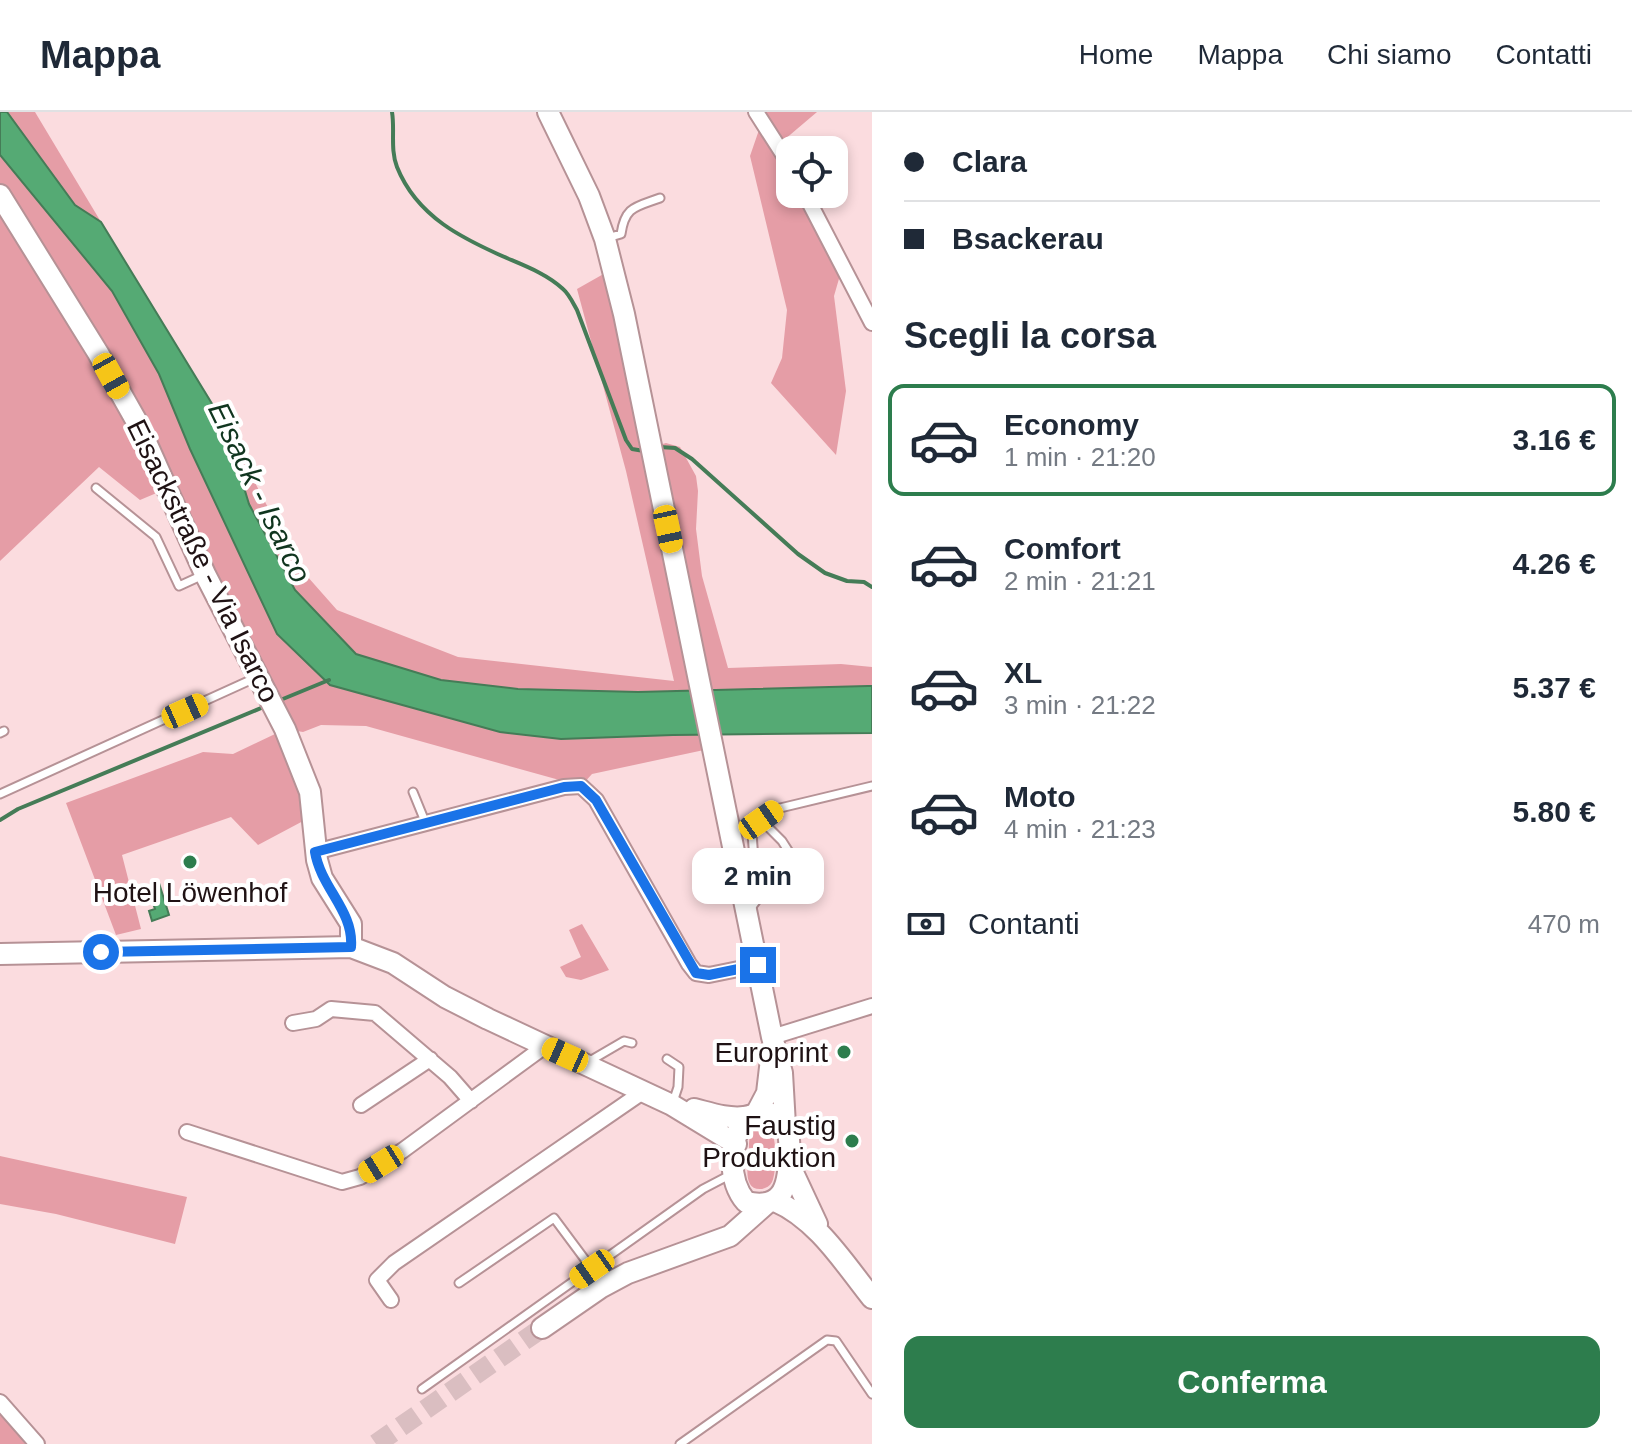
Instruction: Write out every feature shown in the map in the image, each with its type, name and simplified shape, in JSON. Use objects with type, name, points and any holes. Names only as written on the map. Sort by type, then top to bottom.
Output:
[{"type":"main road","points":[[542,1328],[600,1288],[628,1273],[730,1236],[771,1202],[788,1181],[789,1164],[782,1073],[772,1037],[624,314],[605,239],[589,196],[548,112]]},
{"type":"main road","name":"Eisackstraße - Via Isarco","points":[[0,195],[137,422],[205,574],[285,729],[310,792],[315,852],[322,878],[351,924],[351,947]]},
{"type":"main road","points":[[0,954],[351,947],[393,963],[445,997],[672,1105],[736,1144]]},
{"type":"main road","points":[[712,1242],[731,1217],[737,1129],[763,1102],[771,1073],[772,1037]]},
{"type":"main road","points":[[672,1105],[721,1115],[768,1112],[785,1125]]},
{"type":"main road","points":[[789,1164],[822,1235]]},
{"type":"main road","points":[[735,1184],[746,1202],[771,1202],[796,1210],[822,1235],[872,1298]]},
{"type":"street","points":[[756,112],[776,143]]},
{"type":"street","points":[[812,208],[872,323]]},
{"type":"street","points":[[315,852],[564,787],[581,786],[596,800],[696,973],[709,975],[758,965]]},
{"type":"street","points":[[772,1037],[872,1006]]},
{"type":"street","points":[[293,1023],[316,1019],[331,1009],[365,1010],[383,1018],[465,1090],[471,1101]]},
{"type":"street","points":[[187,1132],[342,1182],[360,1177],[402,1151],[545,1046]]},
{"type":"street","points":[[361,1105],[430,1059]]},
{"type":"street","points":[[391,1300],[377,1280],[394,1263],[644,1091]]},
{"type":"street","points":[[0,1402],[37,1444]]},
{"type":"lane","points":[[605,239],[621,234],[623,218],[631,209],[660,198]]},
{"type":"lane","points":[[96,488],[156,537],[179,586],[205,574]]},
{"type":"lane","points":[[0,794],[259,681]]},
{"type":"lane","points":[[747,913],[757,900],[752,833],[761,820],[776,809],[872,786]]},
{"type":"lane","points":[[413,792],[424,819],[422,825]]},
{"type":"lane","points":[[761,820],[782,841],[805,877]]},
{"type":"lane","points":[[585,1063],[624,1041],[632,1043]]},
{"type":"lane","points":[[667,1059],[679,1067],[678,1087],[672,1105]]},
{"type":"lane","points":[[422,1389],[708,1186],[724,1178],[735,1184]]},
{"type":"lane","points":[[459,1283],[554,1218],[592,1269]]},
{"type":"lane","points":[[680,1444],[827,1340],[836,1341],[872,1394]]},
{"type":"shaded area","points":[[0,112],[7,112],[75,205],[101,222],[225,425],[249,504],[295,590],[356,654],[441,680],[518,689],[638,692],[872,686],[872,733],[561,739],[500,732],[330,685],[277,634],[190,449],[159,374],[112,291],[0,155]]},
{"type":"shaded area","points":[[7,112],[35,112],[101,222],[75,205]]},
{"type":"shaded area","points":[[751,112],[817,112],[789,136],[776,136],[776,208],[819,208],[845,258],[834,296],[846,391],[836,455],[771,383],[782,358],[787,310],[750,156],[760,127]]},
{"type":"shaded area","points":[[0,155],[112,291],[159,374],[190,449],[277,634],[330,685],[673,735],[701,735],[704,750],[592,774],[581,786],[366,726],[321,725],[303,732],[285,729],[166,489],[140,500],[99,467],[0,561]]},
{"type":"shaded area","points":[[607,272],[652,447],[666,443],[680,447],[696,476],[696,529],[702,576],[728,668],[841,664],[872,667],[872,686],[638,692],[518,689],[441,680],[356,654],[295,590],[249,504],[225,425],[299,567],[337,610],[458,657],[674,681],[626,471],[577,289]]},
{"type":"shaded area","points":[[275,734],[299,784],[305,820],[258,845],[231,817],[122,855],[141,929],[116,935],[66,803],[203,752],[233,754]]},
{"type":"shaded area","points":[[159,883],[169,915],[152,921],[149,911],[155,909],[147,887]]},
{"type":"shaded area","points":[[582,924],[609,970],[581,980],[566,977],[560,967],[581,957],[569,930]]},
{"type":"shaded area","points":[[759,1125],[769,1126],[772,1130],[775,1153],[772,1182],[762,1189],[751,1186],[748,1176],[750,1137]]},
{"type":"shaded area","points":[[0,1156],[187,1197],[175,1244],[56,1214],[0,1204]]},
{"type":"shaded area","points":[[0,1413],[26,1444],[0,1444]]},
{"type":"waterway","points":[[392,112],[395,160],[416,200],[459,234],[538,272],[565,291],[577,310],[626,440],[632,449],[644,451]]},
{"type":"waterway","points":[[660,447],[675,448],[692,459],[798,554],[825,573],[847,581],[864,582],[872,587]]},
{"type":"waterway","points":[[278,701],[329,680]]},
{"type":"waterway","points":[[0,820],[18,809],[266,706]]},
{"type":"tunnel","points":[[376,1444],[542,1328]]},
{"type":"place","name":"Hotel Löwenhof","points":[[190,862]]},
{"type":"place","name":"Europrint","points":[[844,1052]]},
{"type":"place","name":"Faustig Produktion","points":[[852,1141]]},
{"type":"route","points":[[101,952],[351,947],[351,924],[322,878],[315,852],[564,787],[581,786],[596,800],[696,973],[709,975],[758,965]]},
{"type":"water label","name":"Eisack - Isarco","points":[[260,492]]}]
